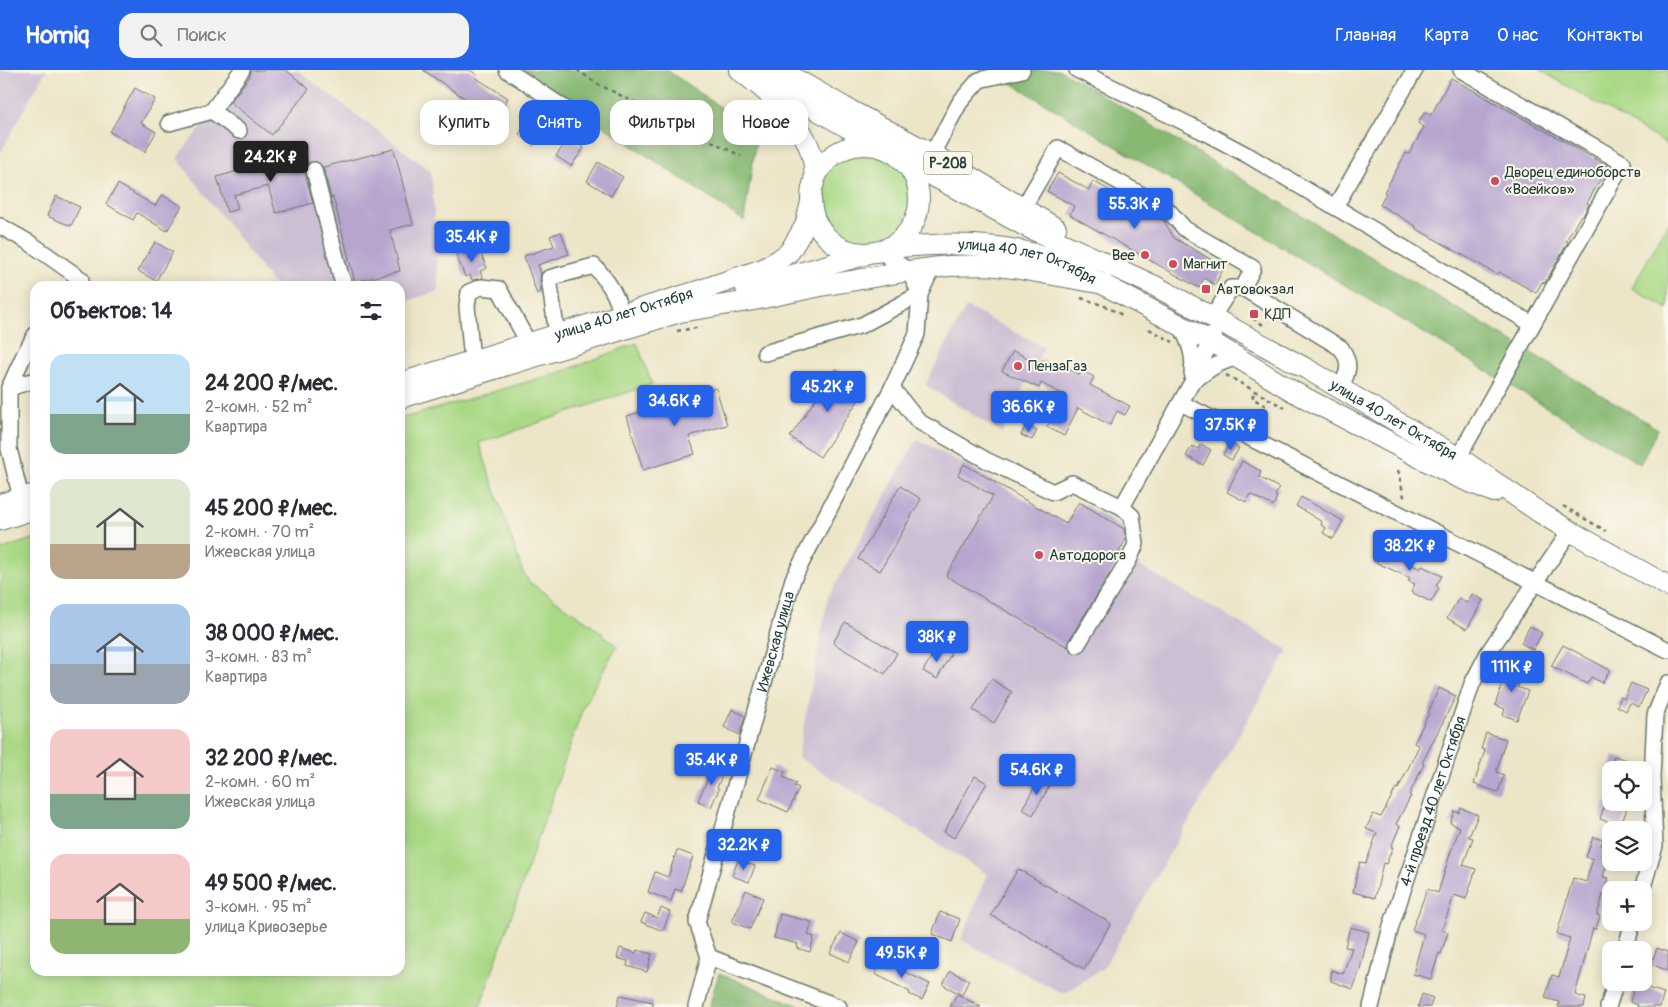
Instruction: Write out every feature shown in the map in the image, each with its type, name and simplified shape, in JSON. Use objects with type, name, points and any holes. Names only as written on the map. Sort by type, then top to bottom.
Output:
[{"type":"main road","name":"улица 40 лет Октября","points":[[405,382],[743,276],[763,269],[780,259],[790,250],[806,226],[815,171],[814,161],[809,146],[799,128],[768,95],[739,70]]},
{"type":"main road","name":"улица 40 лет Октября","points":[[764,70],[817,110],[892,153],[1027,226],[1155,286],[1340,389],[1458,458],[1570,531],[1668,586]]},
{"type":"main road","name":"улица 40 лет Октября","points":[[780,70],[932,154],[1071,237],[1111,266]]},
{"type":"main road","name":"улица 40 лет Октября","points":[[880,251],[898,243],[911,229],[918,211],[919,192],[916,182],[907,165],[892,153],[865,145],[846,149],[829,159],[818,174],[812,192],[816,221],[826,237],[834,243],[852,252],[880,251],[929,244],[963,243],[1008,248],[1035,253],[1057,260],[1104,284],[1177,333],[1210,341],[1294,392],[1456,476],[1539,512]]},
{"type":"main road","points":[[680,312],[748,287],[880,251]]},
{"type":"main road","name":"улица 40 лет Октября","points":[[405,396],[680,312],[909,271],[948,266],[988,265],[1104,284]]},
{"type":"main road","points":[[0,504],[30,500]]},
{"type":"main road","points":[[0,520],[30,500]]},
{"type":"street","points":[[169,123],[212,111],[242,70]]},
{"type":"street","points":[[507,70],[552,100]]},
{"type":"street","points":[[932,154],[960,102],[978,80],[1022,70]]},
{"type":"street","points":[[1076,70],[1249,156],[1532,324]]},
{"type":"street","points":[[1335,207],[1415,70]]},
{"type":"street","points":[[1458,458],[1623,163],[1461,70]]},
{"type":"street","points":[[212,111],[238,131]]},
{"type":"street","points":[[1023,208],[1058,148],[1167,208],[1185,229],[1253,268],[1243,288]]},
{"type":"street","points":[[314,170],[343,281]]},
{"type":"street","points":[[0,226],[30,243],[79,281]]},
{"type":"street","name":"Ижевская улица","points":[[880,251],[909,271],[920,294]]},
{"type":"street","points":[[557,335],[548,278],[594,266],[607,280],[622,315]]},
{"type":"street","name":"Ижевская улица","points":[[709,957],[697,922],[793,579],[918,334],[920,294],[932,268]]},
{"type":"street","points":[[472,362],[467,306],[469,292],[481,287],[499,289],[529,344]]},
{"type":"street","points":[[1122,507],[1191,384],[1210,341],[1216,320],[1231,288],[1243,288],[1340,348],[1347,360],[1348,368],[1340,389]]},
{"type":"street","points":[[765,353],[862,325],[920,294]]},
{"type":"street","points":[[1177,333],[1189,342],[1194,358],[1191,384]]},
{"type":"street","points":[[30,344],[9,388],[8,449],[30,500]]},
{"type":"street","points":[[1191,384],[1217,364],[1238,358]]},
{"type":"street","points":[[9,388],[30,382]]},
{"type":"street","points":[[892,388],[918,420],[986,460],[1053,492],[1072,484],[1122,507],[1132,516],[1136,544],[1129,560],[1078,645]]},
{"type":"street","points":[[1181,403],[1668,650]]},
{"type":"street","name":"4-й проезд 40 лет Октября","points":[[1371,1007],[1392,926],[1472,684],[1488,653],[1570,531]]},
{"type":"street","points":[[1645,881],[1655,846],[1652,777],[1655,716],[1668,683]]},
{"type":"street","points":[[696,1007],[709,957],[838,1007]]},
{"type":"street","points":[[1608,1007],[1613,991]]},
{"type":"path","points":[[577,70],[598,84],[741,156]]},
{"type":"path","points":[[1076,296],[1126,316]]},
{"type":"path","points":[[669,333],[706,326]]},
{"type":"path","points":[[1149,329],[1177,333]]},
{"type":"path","points":[[1218,371],[1285,408]]},
{"type":"path","points":[[1250,437],[1266,406],[1252,398],[1255,392]]},
{"type":"path","points":[[1398,470],[1408,518]]},
{"type":"shaded area","points":[[0,70],[46,70],[0,153]]},
{"type":"shaded area","points":[[245,70],[297,70],[431,171],[439,291],[405,301],[405,281],[271,281],[177,158]]},
{"type":"shaded area","points":[[966,307],[1044,347],[1002,433],[925,385]]},
{"type":"shaded area","points":[[917,439],[964,464],[1066,524],[1079,502],[1130,532],[1118,554],[1288,650],[1104,967],[1064,994],[961,940],[987,874],[798,757],[828,597]]},
{"type":"green space","points":[[520,70],[667,70],[710,100],[610,100],[610,131],[600,124],[600,100],[565,100]]},
{"type":"green space","points":[[990,70],[1060,70],[1658,429],[1640,464]]},
{"type":"green space","points":[[1540,70],[1668,70],[1668,145]]},
{"type":"green space","points":[[713,102],[723,109],[723,145],[755,145],[744,221],[631,145],[713,145]]},
{"type":"green space","points":[[865,153],[883,157],[897,167],[907,181],[911,199],[907,217],[897,231],[883,241],[865,245],[847,241],[833,231],[823,217],[819,199],[823,181],[833,167],[847,157]]},
{"type":"green space","points":[[1668,223],[1668,309],[1632,288]]},
{"type":"green space","points":[[637,343],[652,384],[479,443],[522,570],[529,582],[592,625],[617,646],[584,705],[480,1007],[0,1007],[0,550],[30,540],[30,976],[405,976],[405,418],[561,372]]},
{"type":"green space","points":[[719,973],[802,1007],[709,1007]]},
{"type":"building","points":[[251,70],[286,70],[309,89],[272,135],[230,102],[250,76]]},
{"type":"building","points":[[423,70],[470,70],[477,75],[476,78],[508,98],[507,100],[467,100]]},
{"type":"building","name":"Дворец единоборств «Воейков»","points":[[1451,78],[1608,166],[1587,203],[1589,204],[1583,216],[1581,215],[1566,241],[1568,242],[1545,283],[1542,282],[1536,293],[1499,272],[1498,275],[1415,228],[1416,226],[1380,205],[1386,193],[1384,192],[1406,153],[1409,154],[1424,127],[1418,123],[1425,112],[1431,115]]},
{"type":"building","points":[[135,88],[155,99],[141,123],[156,132],[145,152],[110,132]]},
{"type":"building","points":[[564,145],[580,145],[584,148],[571,166],[556,156]]},
{"type":"building","points":[[394,149],[413,224],[390,230],[400,271],[355,281],[333,197],[331,198],[323,167]]},
{"type":"building","points":[[304,152],[308,163],[305,167],[305,172],[313,203],[276,213],[268,186],[234,195],[238,209],[227,212],[217,177]]},
{"type":"building","points":[[598,162],[623,177],[611,196],[587,181]]},
{"type":"building","points":[[1058,173],[1089,190],[1093,181],[1164,221],[1174,238],[1224,267],[1215,285],[1204,278],[1199,288],[1070,215],[1074,206],[1047,191]]},
{"type":"building","points":[[118,184],[155,206],[162,195],[182,206],[167,231],[137,213],[133,220],[106,204]]},
{"type":"building","points":[[56,196],[80,207],[71,226],[47,216]]},
{"type":"building","points":[[561,232],[569,254],[538,265],[541,274],[541,292],[537,294],[524,256],[554,246],[550,236]]},
{"type":"building","points":[[155,242],[173,252],[156,281],[138,271]]},
{"type":"building","points":[[478,246],[487,268],[480,271],[483,278],[472,280],[470,275],[465,277],[456,254]]},
{"type":"building","points":[[1013,351],[1040,364],[1042,360],[1061,370],[1063,366],[1080,375],[1082,371],[1094,377],[1090,385],[1130,406],[1125,415],[1117,411],[1110,425],[1078,408],[1064,436],[1047,427],[1064,395],[1041,383],[1039,388],[1002,371]]},
{"type":"building","points":[[836,369],[866,389],[820,457],[790,437]]},
{"type":"building","points":[[716,388],[727,425],[689,436],[695,454],[643,470],[627,416]]},
{"type":"building","points":[[1026,425],[1037,431],[1032,440],[1021,435]]},
{"type":"building","points":[[1229,443],[1239,448],[1232,460],[1223,455]]},
{"type":"building","points":[[1201,444],[1211,450],[1203,465],[1186,456],[1192,446],[1198,449]]},
{"type":"building","points":[[1242,461],[1261,471],[1259,477],[1279,488],[1273,506],[1250,494],[1246,502],[1227,492]]},
{"type":"building","name":"Автодорога","points":[[964,464],[1066,524],[1079,502],[1124,529],[1126,539],[1118,554],[1121,556],[1069,640],[1068,647],[946,576],[993,496],[958,475]]},
{"type":"building","points":[[900,486],[921,499],[880,571],[858,559]]},
{"type":"building","points":[[1301,497],[1343,521],[1333,539],[1323,533],[1326,528],[1321,525],[1322,522],[1296,506]]},
{"type":"building","points":[[1381,545],[1390,549],[1392,545],[1402,550],[1399,556],[1402,557],[1401,559],[1420,569],[1422,566],[1442,576],[1436,586],[1439,588],[1431,602],[1411,592],[1415,584],[1408,581],[1410,578],[1373,561]]},
{"type":"building","points":[[1472,594],[1483,600],[1467,629],[1447,618],[1459,598],[1467,603]]},
{"type":"building","points":[[845,622],[897,653],[885,674],[833,643]]},
{"type":"building","points":[[1530,626],[1542,633],[1533,650],[1521,643]]},
{"type":"building","points":[[1563,645],[1610,670],[1602,683],[1591,677],[1587,684],[1551,666]]},
{"type":"building","points":[[938,646],[951,654],[937,679],[923,671]]},
{"type":"building","points":[[1513,662],[1526,670],[1517,687],[1528,691],[1517,720],[1503,715],[1505,709],[1495,705],[1506,674]]},
{"type":"building","points":[[991,679],[1012,692],[994,723],[973,710]]},
{"type":"building","points":[[1631,683],[1647,690],[1639,707],[1630,703],[1626,711],[1617,706],[1621,697],[1624,699]]},
{"type":"building","points":[[1439,688],[1456,696],[1422,763],[1424,764],[1409,795],[1411,796],[1396,824],[1400,826],[1386,864],[1383,863],[1375,898],[1353,892],[1360,862],[1366,863],[1377,833],[1366,829],[1373,814],[1381,817],[1396,788],[1398,789],[1419,746],[1414,743]]},
{"type":"building","points":[[732,709],[745,716],[740,735],[724,727]]},
{"type":"building","points":[[1486,733],[1506,739],[1496,772],[1504,775],[1498,792],[1474,784],[1485,750],[1481,749]]},
{"type":"building","points":[[1614,756],[1627,760],[1627,761],[1613,761]]},
{"type":"building","points":[[714,764],[725,768],[711,807],[698,801]]},
{"type":"building","points":[[773,767],[785,772],[783,777],[796,783],[794,786],[799,788],[788,812],[759,799]]},
{"type":"building","points":[[975,776],[987,783],[954,838],[944,832]]},
{"type":"building","points":[[1041,776],[1052,782],[1033,815],[1022,809]]},
{"type":"building","points":[[1461,808],[1478,815],[1469,837],[1473,838],[1463,865],[1476,869],[1466,899],[1454,895],[1442,930],[1448,932],[1431,979],[1413,974],[1424,934],[1412,930],[1427,889],[1438,893],[1460,827],[1450,823],[1455,811],[1459,813]]},
{"type":"building","points":[[1602,811],[1626,811],[1623,821],[1600,819]]},
{"type":"building","points":[[1593,837],[1602,840],[1602,871],[1605,871],[1603,877],[1608,878],[1607,881],[1602,881],[1602,898],[1597,915],[1600,916],[1596,929],[1593,928],[1575,995],[1586,998],[1584,1007],[1558,1007],[1559,1002],[1545,998],[1552,975],[1559,977],[1570,938],[1557,934],[1573,878],[1586,882],[1593,859],[1586,857]]},
{"type":"building","points":[[677,850],[693,856],[681,891],[675,889],[671,901],[648,892],[655,872],[668,877]]},
{"type":"building","points":[[738,860],[755,866],[749,882],[732,876]]},
{"type":"building","points":[[1018,869],[1111,923],[1084,969],[991,915]]},
{"type":"building","points":[[746,890],[763,898],[750,929],[732,922]]},
{"type":"building","points":[[661,908],[670,912],[663,931],[641,922],[645,913],[657,918]]},
{"type":"building","points":[[940,912],[960,919],[952,942],[932,934]]},
{"type":"building","points":[[780,914],[812,922],[808,935],[814,937],[810,952],[797,948],[798,944],[774,938]]},
{"type":"building","points":[[1350,927],[1369,932],[1353,989],[1331,981],[1331,970],[1343,974],[1352,948],[1345,947]]},
{"type":"building","points":[[841,933],[859,942],[849,962],[830,953]]},
{"type":"building","points":[[620,948],[636,953],[637,950],[652,954],[647,972],[627,966],[628,961],[617,958]]},
{"type":"building","points":[[1657,948],[1668,952],[1668,971],[1652,964]]},
{"type":"building","points":[[883,958],[902,968],[901,970],[930,984],[922,1000],[875,974]]},
{"type":"building","points":[[950,971],[969,980],[962,995],[943,985]]},
{"type":"building","points":[[1652,989],[1664,993],[1660,1007],[1637,1007],[1638,1005],[1630,1002],[1633,991],[1652,991]]},
{"type":"building","points":[[957,994],[981,1007],[950,1007]]},
{"type":"building","points":[[1422,994],[1433,998],[1430,1007],[1418,1007]]},
{"type":"building","points":[[620,995],[653,1002],[653,1007],[617,1007]]},
{"type":"place","name":"Дворец единоборств «Воейков»","points":[[1495,181]]},
{"type":"place","name":"Bee","points":[[1145,255]]},
{"type":"place","name":"Магнит","points":[[1173,264]]},
{"type":"place","name":"Автовокзал","points":[[1206,289]]},
{"type":"place","name":"КДП","points":[[1254,314]]},
{"type":"place","name":"ПензаГаз","points":[[1018,366]]},
{"type":"place","name":"Автодорога","points":[[1039,555]]}]
